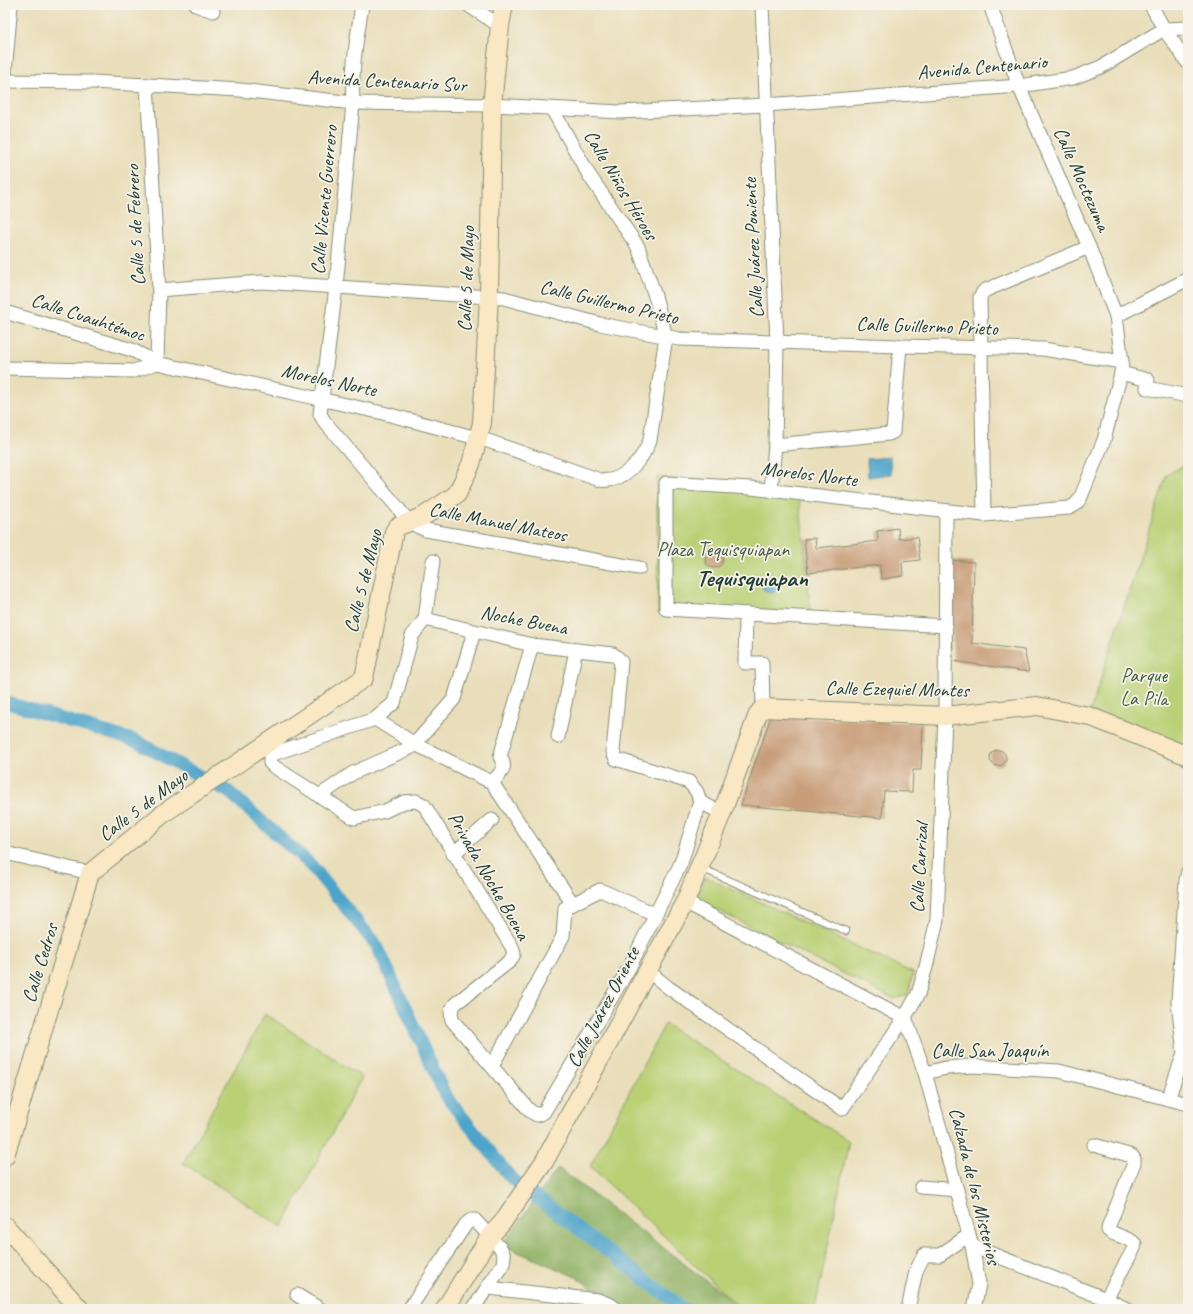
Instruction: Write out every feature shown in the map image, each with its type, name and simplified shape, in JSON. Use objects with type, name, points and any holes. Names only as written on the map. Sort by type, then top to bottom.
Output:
[{"type":"street","points":[[5,68],[11,5]]},
{"type":"street","points":[[196,5],[212,11]]},
{"type":"street","name":"Calle Vicente Guerrero","points":[[322,399],[336,287],[354,103],[352,85],[353,62],[362,5]]},
{"type":"street","points":[[468,5],[500,26]]},
{"type":"street","name":"Calle 5 de Mayo","points":[[90,874],[164,813],[364,678],[396,527],[424,516],[457,494],[471,464],[482,423],[489,297],[492,105],[500,26],[504,5]]},
{"type":"street","name":"Calle Juárez Poniente","points":[[762,5],[777,342],[775,445],[771,490]]},
{"type":"street","name":"Calle Moctezuma","points":[[990,5],[1020,86],[1090,247],[1116,316],[1122,367]]},
{"type":"street","points":[[1151,5],[1164,29],[1188,63]]},
{"type":"street","name":"Avenida Centenario","points":[[766,105],[1020,86],[1073,78],[1101,67],[1164,29],[1188,28]]},
{"type":"street","name":"Avenida Centenario Sur","points":[[5,81],[92,82],[240,90],[354,103],[492,105],[620,112],[766,105]]},
{"type":"street","name":"Calle 5 de Febrero","points":[[147,85],[159,290],[157,363]]},
{"type":"street","name":"Calle Niños Héroes","points":[[552,109],[589,175],[638,247],[655,296],[666,337],[650,440],[647,450],[634,467]]},
{"type":"street","points":[[984,515],[980,297],[982,292],[986,290],[1090,247]]},
{"type":"street","points":[[1116,316],[1188,279]]},
{"type":"street","name":"Calle Guillermo Prieto","points":[[159,290],[261,282],[504,298],[600,324],[666,337],[900,346],[1043,349],[1122,367],[1148,380],[1147,388],[1188,396]]},
{"type":"street","name":"Calle Cuauhtémoc","points":[[5,312],[132,350],[157,363]]},
{"type":"street","points":[[775,445],[889,434],[892,432],[900,346]]},
{"type":"street","points":[[5,368],[134,371],[157,363]]},
{"type":"street","name":"Morelos Norte","points":[[157,363],[383,413],[488,441],[608,482],[616,479],[634,467]]},
{"type":"street","name":"Morelos Norte","points":[[746,614],[666,609],[666,483],[771,490],[984,515],[1069,508],[1075,505],[1080,499],[1104,440],[1122,367]]},
{"type":"street","name":"Calle Manuel Mateos","points":[[322,399],[320,414],[324,421],[398,508],[403,516],[417,527],[426,530],[639,568]]},
{"type":"street","name":"Calle Carrizal","points":[[648,971],[669,988],[842,1109],[905,1017],[919,990],[937,920],[945,716],[946,511]]},
{"type":"street","points":[[433,561],[425,619],[412,636],[394,703],[375,719],[415,744],[487,780],[493,781]]},
{"type":"street","points":[[763,708],[762,663],[746,663],[746,614],[946,626]]},
{"type":"street","name":"Noche Buena","points":[[425,619],[532,645],[613,654],[621,662],[613,752],[616,759],[689,782],[697,792],[700,802]]},
{"type":"street","points":[[319,796],[353,773],[412,747],[415,744],[454,699],[474,632]]},
{"type":"street","points":[[493,781],[502,772],[504,766],[503,760],[500,756],[532,645]]},
{"type":"street","points":[[558,737],[576,650]]},
{"type":"street","name":"Calle Ezequiel Montes","points":[[763,708],[945,716],[1037,706],[1089,716],[1188,756]]},
{"type":"street","name":"Calle Juárez Oriente","points":[[445,1309],[490,1236],[502,1223],[544,1162],[685,902],[722,813],[758,714],[763,708]]},
{"type":"street","name":"Privada Noche Buena","points":[[375,719],[273,754],[270,758],[270,763],[354,818],[385,811],[404,802],[416,801],[424,805],[512,947],[514,954],[510,961],[455,1004],[451,1010],[452,1020],[530,1111],[536,1115],[544,1112],[629,968],[681,863],[700,802]]},
{"type":"street","points":[[492,1066],[563,936],[569,906],[495,787],[493,781]]},
{"type":"street","points":[[700,802],[722,813]]},
{"type":"street","points":[[453,854],[492,820]]},
{"type":"street","points":[[5,853],[90,874]]},
{"type":"street","points":[[1168,1099],[1184,1053],[1178,1002],[1186,880],[1188,872]]},
{"type":"street","name":"Calle Cedros","points":[[5,1156],[90,874]]},
{"type":"street","points":[[569,906],[600,890],[655,914]]},
{"type":"street","points":[[685,902],[888,1010],[905,1017]]},
{"type":"street","name":"Calle San Joaquín","points":[[905,1017],[925,1073],[946,1068],[972,1066],[1059,1071],[1188,1104]]},
{"type":"street","name":"Calzada de los Misterios","points":[[925,1073],[970,1240],[979,1284],[974,1309]]},
{"type":"street","points":[[1094,1145],[1132,1156],[1134,1159],[1134,1163],[1108,1230],[1112,1233],[1132,1240],[1135,1244],[1106,1299]]},
{"type":"street","points":[[921,1187],[957,1190]]},
{"type":"street","points":[[409,1309],[466,1224],[471,1220],[475,1220],[501,1249],[504,1256],[503,1264],[473,1309]]},
{"type":"street","points":[[5,1226],[80,1309]]},
{"type":"street","points":[[908,1309],[916,1271],[924,1255],[940,1255],[970,1240],[1127,1309]]},
{"type":"street","points":[[488,1288],[597,1305],[611,1305],[616,1309]]},
{"type":"street","points":[[297,1295],[320,1309]]},
{"type":"lane","points":[[699,868],[846,931]]},
{"type":"green space","name":"Parque La Pila","points":[[1188,464],[1188,752],[1090,712],[1167,474]]},
{"type":"green space","name":"Plaza Tequisquiapan","points":[[657,477],[799,494],[811,614],[658,613]]},
{"type":"green space","points":[[706,877],[913,973],[908,995],[894,999],[695,899]]},
{"type":"green space","points":[[265,1014],[362,1077],[282,1227],[183,1163]]},
{"type":"green space","points":[[665,1024],[849,1141],[815,1309],[741,1309],[590,1166]]},
{"type":"green space","points":[[558,1168],[742,1309],[620,1309],[578,1278],[502,1245]]},
{"type":"water","points":[[890,457],[891,474],[868,477],[867,459]]},
{"type":"water","points":[[771,575],[777,578],[780,584],[777,590],[771,593],[765,590],[762,584],[765,578]]},
{"type":"building","points":[[898,528],[899,539],[917,537],[920,560],[902,562],[903,576],[881,579],[880,565],[808,573],[804,539],[815,538],[816,548],[878,541],[877,531]]},
{"type":"building","points":[[714,550],[720,553],[723,559],[720,565],[714,568],[708,565],[705,559],[708,553]]},
{"type":"building","points":[[951,560],[974,562],[972,643],[1024,650],[1029,672],[953,661]]},
{"type":"building","points":[[771,716],[923,723],[921,770],[913,770],[912,792],[884,791],[882,818],[741,805]]},
{"type":"building","points":[[998,750],[1005,755],[1006,758],[1001,765],[998,766],[991,761],[990,758],[995,751]]},
{"type":"waterway","points":[[5,702],[136,741],[229,792],[311,865],[377,946],[445,1095],[511,1178],[684,1309]]},
{"type":"district","name":"Tequisquiapan","points":[[752,578]]}]
